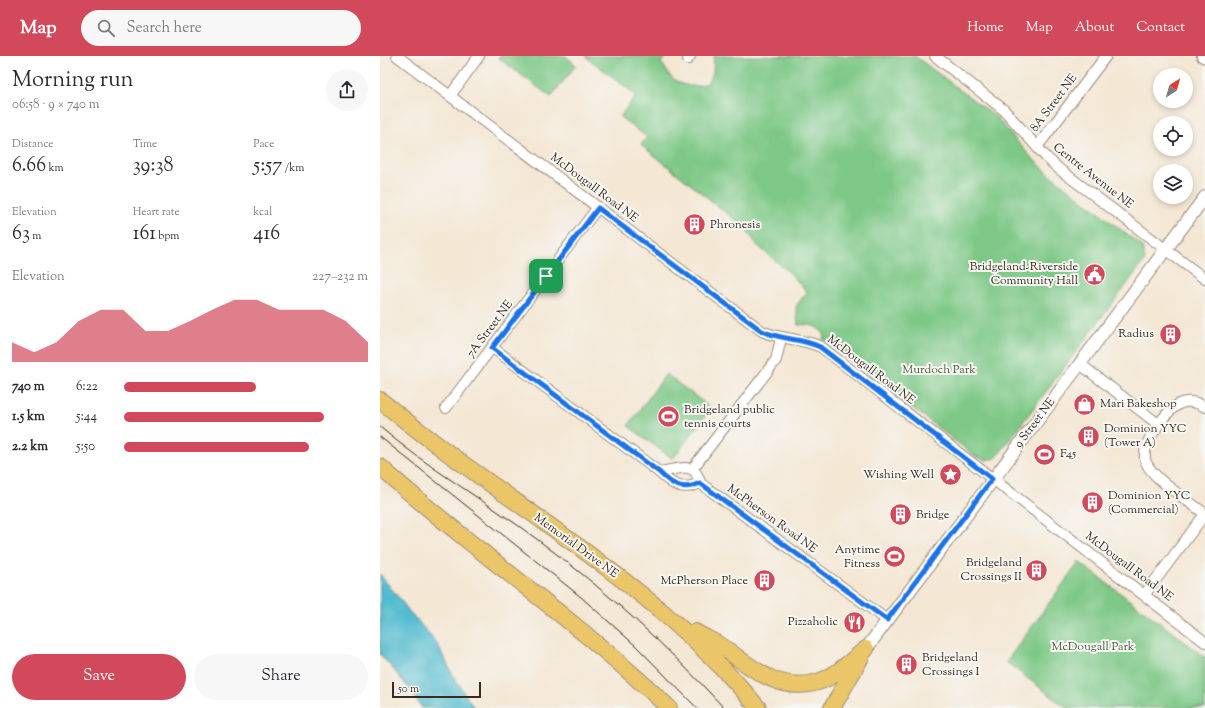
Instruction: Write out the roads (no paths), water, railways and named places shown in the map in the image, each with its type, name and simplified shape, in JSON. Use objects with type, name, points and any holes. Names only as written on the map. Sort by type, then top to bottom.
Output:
[{"type":"highway","name":"Memorial Drive NE","points":[[380,400],[460,463],[606,566],[670,618],[708,654],[758,708]]},
{"type":"highway","points":[[380,467],[427,509],[581,629],[633,673],[669,708]]},
{"type":"highway","points":[[670,618],[725,650],[753,670],[778,683],[802,686],[819,681],[844,667],[866,649]]},
{"type":"highway","points":[[832,708],[866,649]]},
{"type":"street","name":"McDougall Road NE","points":[[397,56],[754,326],[762,331],[781,338],[808,341],[820,347],[1145,594],[1205,642]]},
{"type":"street","points":[[450,96],[479,56]]},
{"type":"street","name":"Centre Avenue NE","points":[[935,56],[1004,110],[1037,147],[1059,168],[1205,278]]},
{"type":"street","name":"8A Street NE","points":[[1037,147],[1106,56]]},
{"type":"street","name":"9 Street NE","points":[[866,649],[992,479],[1205,197]]},
{"type":"street","name":"7A Street NE","points":[[446,408],[598,208]]},
{"type":"street","points":[[659,472],[686,467],[693,468],[776,360],[781,338]]},
{"type":"street","points":[[492,348],[659,472],[670,483],[693,486],[700,483]]},
{"type":"street","points":[[1080,364],[1158,424]]},
{"type":"street","points":[[1145,594],[1205,514],[1153,474],[1145,461],[1146,446],[1158,424],[1179,404],[1189,402],[1205,407]]},
{"type":"street","name":"McPherson Road NE","points":[[693,468],[698,474],[700,483],[887,620]]},
{"type":"water","points":[[380,574],[436,642],[454,677],[474,708],[422,708],[408,687],[380,654]]},
{"type":"tram line","points":[[380,427],[418,457],[538,540],[588,579],[658,641],[724,708]]},
{"type":"tram line","points":[[380,437],[581,597],[636,646],[697,708]]},
{"type":"place","name":"Phronesis","points":[[694,225]]},
{"type":"place","name":"Bridgeland-Riverside Community Hall","points":[[1094,274]]},
{"type":"place","name":"Radius","points":[[1170,334]]},
{"type":"place","name":"Mari Bakeshop","points":[[1084,404]]},
{"type":"place","name":"Bridgeland public tennis courts","points":[[669,417]]},
{"type":"place","name":"Dominion YYC (Tower A)","points":[[1089,436]]},
{"type":"place","name":"F45","points":[[1044,454]]},
{"type":"place","name":"Wishing Well","points":[[950,475]]},
{"type":"place","name":"Dominion YYC (Commercial)","points":[[1092,503]]},
{"type":"place","name":"Bridge","points":[[900,515]]},
{"type":"place","name":"Anytime Fitness","points":[[895,557]]},
{"type":"place","name":"Bridgeland Crossings II","points":[[1037,570]]},
{"type":"place","name":"McPherson Place","points":[[764,581]]},
{"type":"place","name":"Pizzaholic","points":[[854,622]]},
{"type":"place","name":"Bridgeland Crossings I","points":[[907,665]]},
{"type":"park label","name":"Murdoch Park","points":[[939,370]]},
{"type":"park label","name":"McDougall Park","points":[[1093,647]]}]
